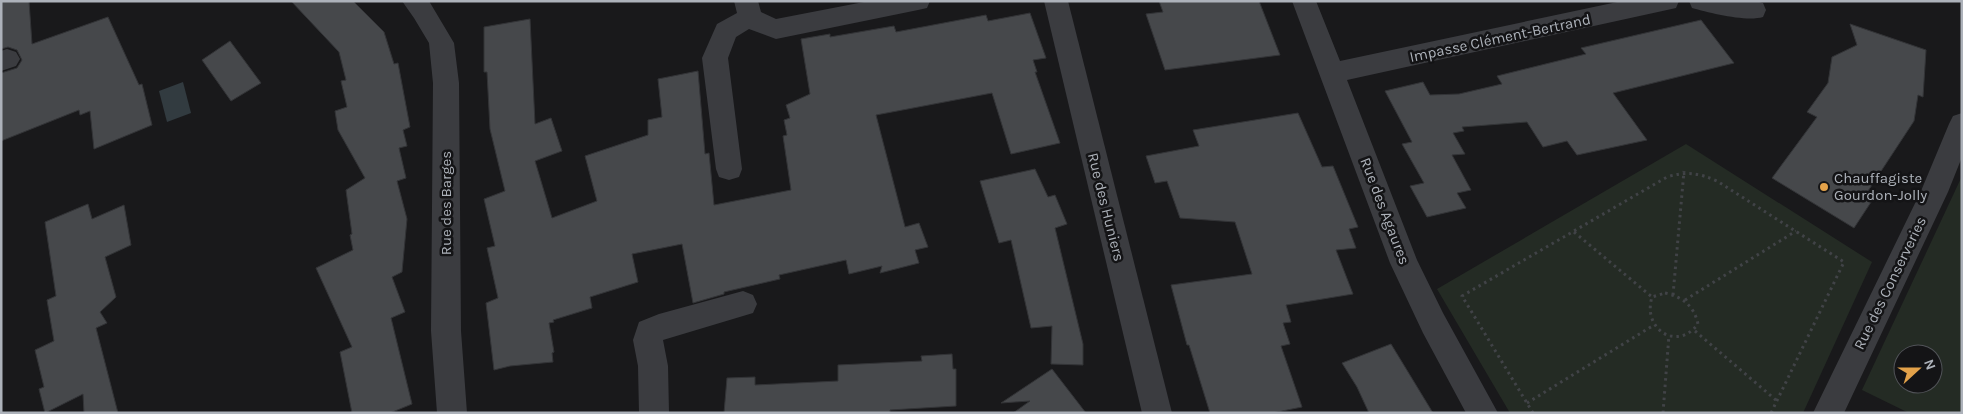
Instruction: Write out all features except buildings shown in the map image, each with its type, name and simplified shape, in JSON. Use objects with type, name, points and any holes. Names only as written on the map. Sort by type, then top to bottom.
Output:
[{"type":"street","points":[[729,169],[715,58],[726,31],[748,9],[762,26],[776,28],[918,1]]},
{"type":"street","name":"Rue des Huniers","points":[[1056,1],[1157,413]]},
{"type":"street","name":"Rue des Agaures","points":[[1304,1],[1404,263],[1433,323],[1484,413]]},
{"type":"street","name":"Impasse Clément-Bertrand","points":[[1332,73],[1668,1]]},
{"type":"street","points":[[1701,1],[1754,10]]},
{"type":"street","name":"Rue des Barges","points":[[423,4],[441,43],[446,82],[446,331],[452,413]]},
{"type":"street","name":"Rue des Conserveries","points":[[1828,413],[1934,192],[1962,124]]},
{"type":"street","points":[[654,413],[649,332],[744,304]]},
{"type":"path","points":[[1673,294],[1684,171]]},
{"type":"path","points":[[1533,413],[1462,296],[1668,177],[1684,171],[1696,172],[1718,181],[1844,262],[1771,413]]},
{"type":"path","points":[[1685,300],[1796,231]]},
{"type":"path","points":[[1574,232],[1652,297]]},
{"type":"path","points":[[1658,294],[1673,294],[1685,300],[1696,316],[1698,324],[1695,331],[1684,337],[1669,335],[1654,325],[1648,315],[1648,305],[1652,297],[1658,294]]},
{"type":"path","points":[[1527,403],[1654,325]]},
{"type":"path","points":[[1695,331],[1777,401]]},
{"type":"path","points":[[1663,413],[1669,335]]},
{"type":"shaded area","points":[[183,82],[191,113],[167,122],[159,91]]},
{"type":"shaded area","points":[[1686,144],[1872,262],[1803,413],[1510,413],[1437,289]]},
{"type":"shaded area","points":[[1962,176],[1962,413],[1909,413],[1862,390]]},
{"type":"place","name":"Chauffagiste Gourdon-Jolly","points":[[1824,187]]}]
